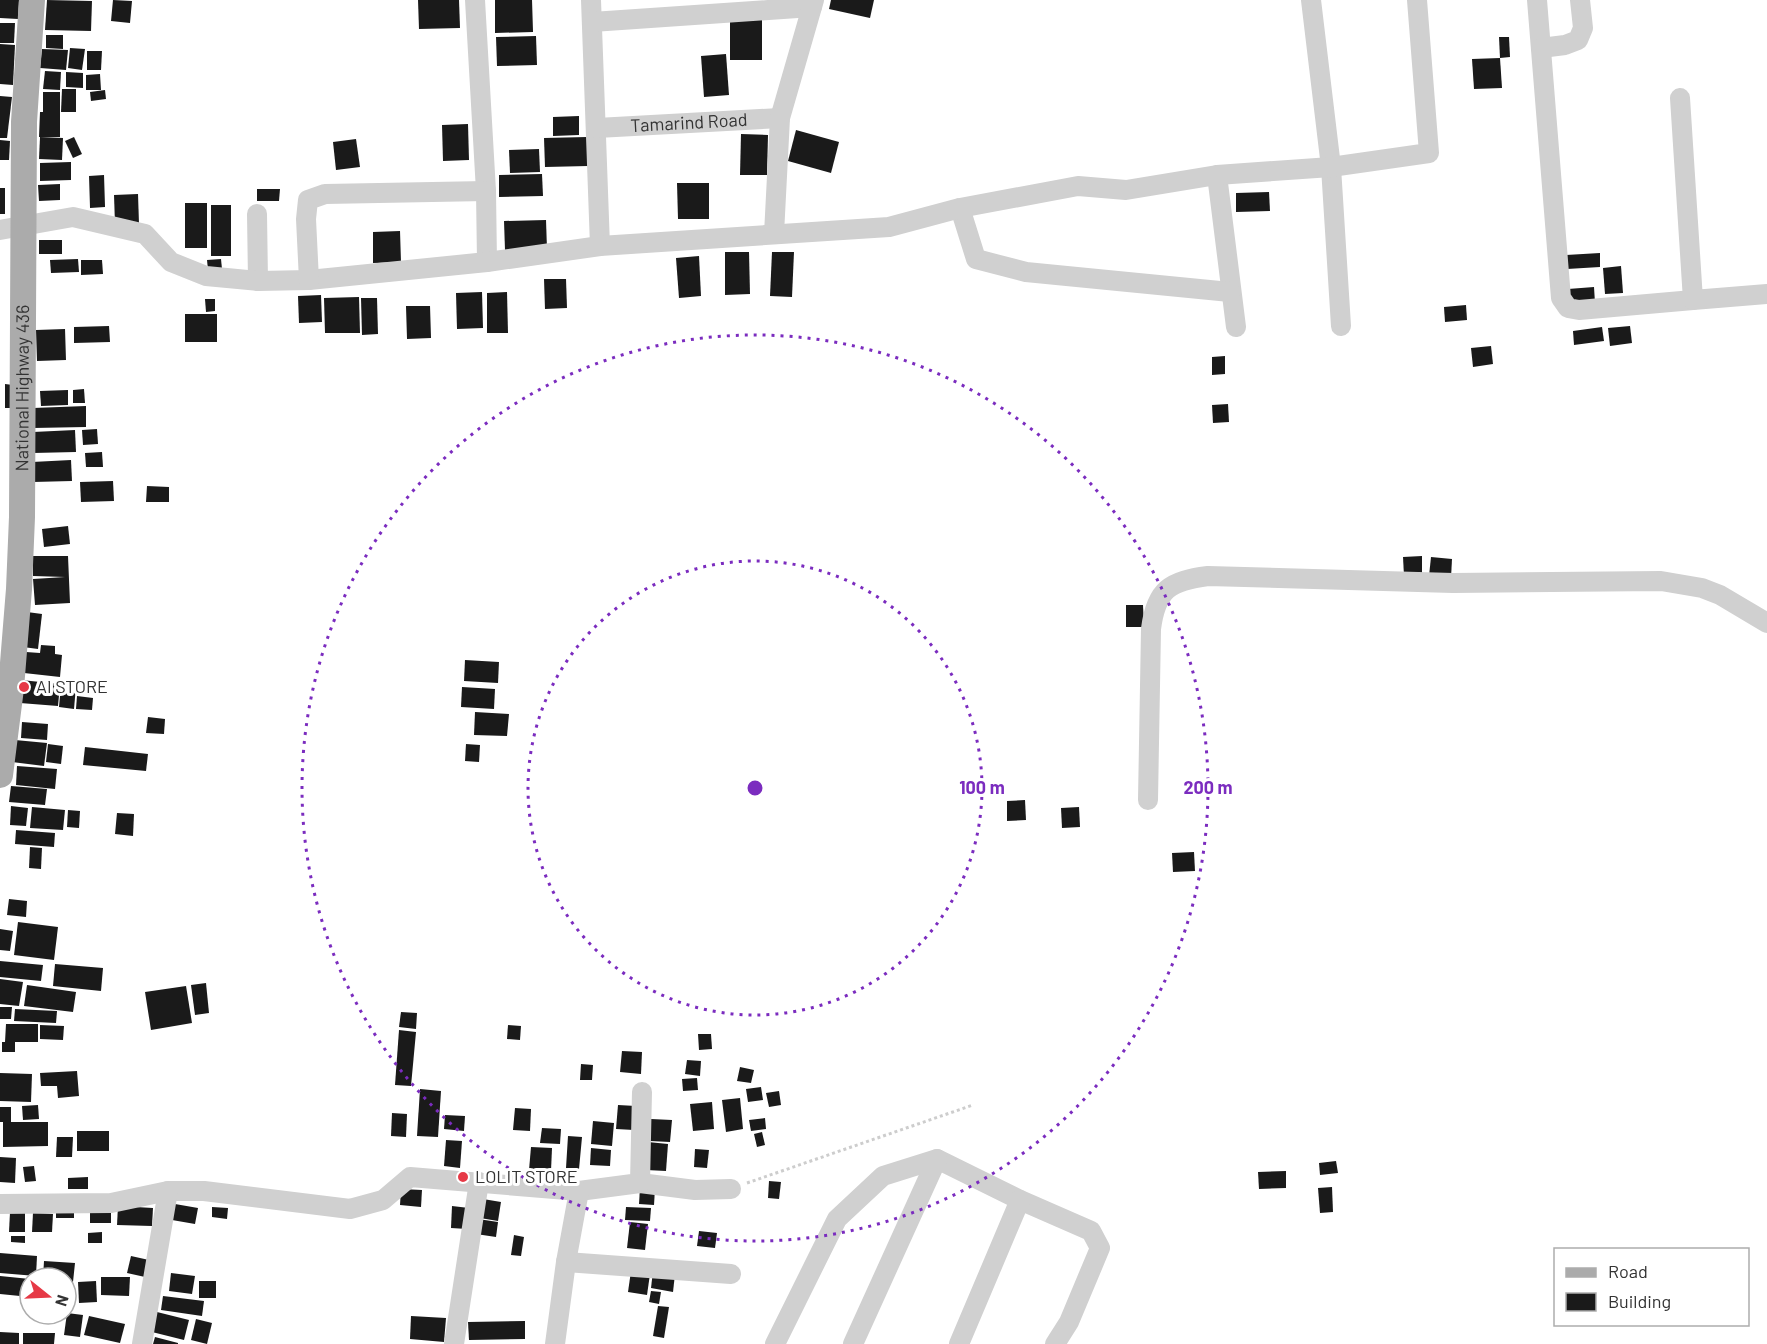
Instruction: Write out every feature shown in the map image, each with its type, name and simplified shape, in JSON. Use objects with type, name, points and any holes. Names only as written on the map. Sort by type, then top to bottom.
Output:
[{"type":"main road","name":"National Highway 436","points":[[0,775],[11,688],[22,517],[24,122],[32,0]]},
{"type":"street","points":[[475,0],[486,191],[487,262]]},
{"type":"street","points":[[591,0],[600,246]]},
{"type":"street","points":[[1311,0],[1331,167],[1341,326]]},
{"type":"street","points":[[0,230],[73,217],[146,234],[171,262],[206,276],[258,281],[309,280],[487,262],[600,246],[889,226],[960,208],[1078,186],[1126,190],[1217,175],[1331,167],[1429,153],[1417,0]]},
{"type":"street","points":[[1537,0],[1561,298],[1568,308],[1579,310],[1767,294]]},
{"type":"street","points":[[1541,48],[1565,45],[1578,40],[1583,28],[1580,0]]},
{"type":"street","points":[[592,21],[813,4],[780,118],[774,234]]},
{"type":"street","points":[[1680,98],[1693,300]]},
{"type":"street","name":"Tamarind Road","points":[[597,128],[780,118]]},
{"type":"street","points":[[1217,175],[1236,327]]},
{"type":"street","points":[[309,280],[306,219],[308,200],[325,194],[486,191]]},
{"type":"street","points":[[960,208],[976,259],[1026,272],[1230,292]]},
{"type":"street","points":[[257,214],[258,281]]},
{"type":"street","points":[[1148,800],[1150,629],[1153,615],[1165,591],[1174,583],[1186,579],[1208,576],[1453,583],[1661,581],[1685,584],[1711,592],[1767,623]]},
{"type":"street","points":[[640,1183],[642,1092]]},
{"type":"street","points":[[852,1344],[937,1159]]},
{"type":"street","points":[[775,1344],[837,1219],[883,1176],[937,1159],[1020,1200],[1091,1231],[1100,1248],[1069,1322],[1056,1344]]},
{"type":"street","points":[[0,1204],[111,1203],[168,1191],[204,1191],[350,1209],[383,1200],[410,1176],[579,1191],[640,1183],[695,1190],[731,1189]]},
{"type":"street","points":[[454,1344],[479,1182]]},
{"type":"street","points":[[142,1344],[168,1191]]},
{"type":"street","points":[[555,1344],[566,1262],[579,1191]]},
{"type":"street","points":[[959,1344],[1020,1200]]},
{"type":"street","points":[[566,1262],[731,1274]]},
{"type":"path","points":[[731,1189],[973,1105]]},
{"type":"building","points":[[0,0],[19,0],[18,19],[0,18]]},
{"type":"building","points":[[47,0],[92,1],[91,31],[45,30]]},
{"type":"building","points":[[113,0],[132,1],[130,23],[111,21]]},
{"type":"building","points":[[418,0],[459,0],[460,28],[419,29]]},
{"type":"building","points":[[495,0],[532,0],[533,32],[495,33]]},
{"type":"building","points":[[831,0],[874,0],[870,18],[829,9]]},
{"type":"building","points":[[762,15],[762,60],[730,60],[730,16]]},
{"type":"building","points":[[0,23],[15,23],[14,43],[0,43]]},
{"type":"building","points":[[46,35],[63,35],[63,49],[46,48]]},
{"type":"building","points":[[536,36],[537,65],[497,66],[496,37]]},
{"type":"building","points":[[1499,37],[1509,37],[1510,57],[1500,58]]},
{"type":"building","points":[[0,44],[15,45],[13,85],[0,84]]},
{"type":"building","points":[[70,48],[85,49],[82,70],[68,68]]},
{"type":"building","points":[[42,49],[68,50],[66,70],[40,68]]},
{"type":"building","points":[[87,51],[102,51],[101,70],[87,70]]},
{"type":"building","points":[[726,54],[729,95],[704,97],[701,56]]},
{"type":"building","points":[[1500,58],[1502,88],[1474,89],[1472,59]]},
{"type":"building","points":[[45,71],[61,72],[60,90],[43,89]]},
{"type":"building","points":[[66,72],[83,73],[83,88],[66,87]]},
{"type":"building","points":[[100,74],[101,90],[86,90],[86,75]]},
{"type":"building","points":[[62,89],[76,89],[76,112],[61,112]]},
{"type":"building","points":[[105,90],[106,99],[91,101],[90,92]]},
{"type":"building","points":[[43,92],[60,92],[60,137],[39,137]]},
{"type":"building","points":[[0,96],[12,97],[7,138],[0,138]]},
{"type":"building","points":[[579,116],[579,135],[553,136],[553,117]]},
{"type":"building","points":[[468,124],[469,160],[443,161],[442,125]]},
{"type":"building","points":[[796,130],[839,142],[831,173],[788,161]]},
{"type":"building","points":[[741,134],[768,135],[767,175],[740,175]]},
{"type":"building","points":[[40,137],[63,138],[62,160],[39,159]]},
{"type":"building","points":[[74,137],[82,154],[73,158],[65,141]]},
{"type":"building","points":[[587,137],[588,166],[545,167],[544,138]]},
{"type":"building","points":[[356,139],[360,167],[336,170],[333,142]]},
{"type":"building","points":[[0,140],[10,141],[9,160],[0,160]]},
{"type":"building","points":[[539,149],[540,172],[510,173],[509,150]]},
{"type":"building","points":[[71,162],[71,180],[40,181],[40,163]]},
{"type":"building","points":[[542,174],[543,196],[499,197],[499,175]]},
{"type":"building","points":[[104,175],[105,207],[90,208],[89,176]]},
{"type":"building","points":[[677,183],[709,183],[709,219],[678,219]]},
{"type":"building","points":[[60,184],[60,200],[39,201],[38,185]]},
{"type":"building","points":[[0,188],[5,188],[5,214],[0,214]]},
{"type":"building","points":[[257,189],[280,189],[279,201],[257,201]]},
{"type":"building","points":[[1269,192],[1270,211],[1236,212],[1236,193]]},
{"type":"building","points":[[138,194],[139,224],[115,224],[114,195]]},
{"type":"building","points":[[185,203],[207,203],[207,248],[185,248]]},
{"type":"building","points":[[211,205],[231,205],[231,256],[211,256]]},
{"type":"building","points":[[546,220],[547,249],[505,250],[504,221]]},
{"type":"building","points":[[400,231],[401,262],[373,263],[373,232]]},
{"type":"building","points":[[39,240],[62,240],[62,254],[39,254]]},
{"type":"building","points":[[725,252],[749,252],[750,294],[725,295]]},
{"type":"building","points":[[772,252],[794,252],[792,297],[770,296]]},
{"type":"building","points":[[1600,253],[1600,267],[1567,269],[1566,255]]},
{"type":"building","points":[[699,256],[701,296],[679,298],[676,258]]},
{"type":"building","points":[[78,259],[79,272],[51,273],[50,260]]},
{"type":"building","points":[[221,259],[222,269],[208,270],[207,260]]},
{"type":"building","points":[[81,260],[102,260],[103,274],[81,275]]},
{"type":"building","points":[[1621,266],[1623,293],[1605,294],[1603,268]]},
{"type":"building","points":[[544,279],[566,279],[567,308],[545,309]]},
{"type":"building","points":[[1594,287],[1595,303],[1569,305],[1568,289]]},
{"type":"building","points":[[482,292],[483,328],[457,329],[456,293]]},
{"type":"building","points":[[507,292],[508,333],[487,333],[487,293]]},
{"type":"building","points":[[321,295],[322,322],[299,323],[298,296]]},
{"type":"building","points":[[359,297],[360,333],[325,333],[324,298]]},
{"type":"building","points":[[361,298],[377,298],[378,334],[362,335]]},
{"type":"building","points":[[205,299],[215,299],[215,311],[206,312]]},
{"type":"building","points":[[1466,305],[1467,320],[1445,322],[1444,307]]},
{"type":"building","points":[[406,306],[430,306],[431,338],[407,339]]},
{"type":"building","points":[[185,314],[217,314],[217,342],[185,342]]},
{"type":"building","points":[[109,326],[110,342],[74,343],[74,327]]},
{"type":"building","points":[[1630,326],[1632,343],[1610,346],[1608,328]]},
{"type":"building","points":[[1602,327],[1604,341],[1574,345],[1573,331]]},
{"type":"building","points":[[65,329],[66,360],[37,361],[36,330]]},
{"type":"building","points":[[1491,346],[1493,364],[1473,367],[1471,348]]},
{"type":"building","points":[[1225,356],[1225,374],[1212,375],[1212,357]]},
{"type":"building","points":[[5,384],[13,385],[14,408],[5,408]]},
{"type":"building","points":[[84,389],[85,403],[73,403],[73,390]]},
{"type":"building","points":[[68,390],[68,405],[41,406],[40,391]]},
{"type":"building","points":[[1228,404],[1229,422],[1213,423],[1212,405]]},
{"type":"building","points":[[86,406],[86,427],[33,428],[33,408]]},
{"type":"building","points":[[97,429],[98,444],[83,445],[82,430]]},
{"type":"building","points":[[75,430],[76,452],[33,453],[33,432]]},
{"type":"building","points":[[102,452],[103,467],[86,467],[85,453]]},
{"type":"building","points":[[71,460],[72,481],[33,482],[32,462]]},
{"type":"building","points":[[113,481],[114,501],[81,502],[80,482]]},
{"type":"building","points":[[147,486],[169,487],[169,502],[146,502]]},
{"type":"building","points":[[68,526],[70,544],[44,547],[42,529]]},
{"type":"building","points":[[33,556],[68,556],[70,603],[35,605],[33,579],[65,577],[33,576]]},
{"type":"building","points":[[1422,556],[1422,576],[1404,576],[1403,557]]},
{"type":"building","points":[[1431,557],[1452,559],[1451,578],[1429,576]]},
{"type":"building","points":[[1126,605],[1143,605],[1144,627],[1126,627]]},
{"type":"building","points":[[27,612],[42,614],[38,649],[23,647]]},
{"type":"building","points":[[41,645],[55,646],[55,654],[62,655],[60,677],[24,673],[26,652],[40,653]]},
{"type":"building","points":[[465,660],[499,662],[498,683],[464,681]]},
{"type":"building","points":[[21,680],[60,684],[58,706],[20,703]]},
{"type":"building","points":[[61,685],[76,686],[74,709],[59,707]]},
{"type":"building","points":[[462,687],[495,689],[494,709],[461,707]]},
{"type":"building","points":[[77,696],[93,698],[92,710],[76,709]]},
{"type":"building","points":[[475,712],[509,714],[507,736],[474,735]]},
{"type":"building","points":[[148,717],[165,719],[164,734],[146,733]]},
{"type":"building","points":[[22,722],[48,724],[47,740],[21,738]]},
{"type":"building","points":[[15,740],[47,743],[44,766],[12,762]]},
{"type":"building","points":[[48,744],[63,746],[61,764],[46,762]]},
{"type":"building","points":[[466,744],[480,745],[479,762],[465,761]]},
{"type":"building","points":[[85,747],[148,754],[146,771],[83,765]]},
{"type":"building","points":[[17,766],[57,769],[55,789],[16,785]]},
{"type":"building","points":[[11,786],[47,789],[45,805],[9,802]]},
{"type":"building","points":[[1025,800],[1026,820],[1007,821],[1007,801]]},
{"type":"building","points":[[11,806],[28,808],[26,826],[10,825]]},
{"type":"building","points":[[32,807],[65,810],[63,830],[30,828]]},
{"type":"building","points":[[1079,807],[1080,827],[1062,828],[1061,808]]},
{"type":"building","points":[[68,810],[80,811],[79,828],[67,827]]},
{"type":"building","points":[[117,813],[134,814],[133,836],[115,834]]},
{"type":"building","points":[[16,830],[55,833],[54,847],[15,844]]},
{"type":"building","points":[[30,847],[42,848],[41,869],[29,868]]},
{"type":"building","points":[[1194,852],[1195,871],[1173,872],[1172,853]]},
{"type":"building","points":[[9,899],[27,901],[26,917],[7,915]]},
{"type":"building","points":[[18,922],[58,927],[54,960],[14,955]]},
{"type":"building","points":[[0,929],[13,931],[10,951],[0,950]]},
{"type":"building","points":[[0,961],[43,965],[41,981],[0,977]]},
{"type":"building","points":[[55,964],[103,968],[101,991],[53,986]]},
{"type":"building","points":[[0,979],[23,982],[19,1006],[0,1004]]},
{"type":"building","points":[[206,983],[209,1013],[195,1015],[191,985]]},
{"type":"building","points":[[27,985],[76,992],[73,1012],[24,1006]]},
{"type":"building","points":[[186,986],[192,1023],[151,1030],[145,992]]},
{"type":"building","points":[[0,1007],[12,1007],[11,1019],[0,1019]]},
{"type":"building","points":[[15,1009],[57,1011],[56,1023],[14,1021]]},
{"type":"building","points":[[401,1012],[417,1013],[416,1029],[399,1027]]},
{"type":"building","points":[[6,1024],[38,1024],[38,1042],[15,1042],[15,1052],[2,1052]]},
{"type":"building","points":[[40,1025],[64,1026],[63,1040],[40,1039]]},
{"type":"building","points":[[508,1025],[521,1026],[520,1040],[507,1039]]},
{"type":"building","points":[[399,1030],[416,1032],[411,1086],[395,1085]]},
{"type":"building","points":[[698,1034],[711,1034],[712,1049],[699,1050]]},
{"type":"building","points":[[622,1051],[642,1052],[641,1074],[620,1072]]},
{"type":"building","points":[[687,1060],[701,1061],[700,1076],[685,1074]]},
{"type":"building","points":[[581,1064],[593,1065],[592,1080],[580,1080]]},
{"type":"building","points":[[740,1067],[754,1070],[751,1083],[737,1081]]},
{"type":"building","points":[[77,1071],[79,1096],[58,1098],[57,1086],[41,1086],[40,1073]]},
{"type":"building","points":[[0,1073],[32,1074],[31,1102],[0,1101]]},
{"type":"building","points":[[697,1078],[698,1090],[683,1091],[682,1079]]},
{"type":"building","points":[[761,1087],[763,1100],[748,1102],[746,1089]]},
{"type":"building","points":[[420,1089],[441,1091],[438,1137],[417,1136]]},
{"type":"building","points":[[779,1091],[781,1105],[769,1107],[766,1093]]},
{"type":"building","points":[[740,1098],[743,1129],[726,1132],[722,1100]]},
{"type":"building","points":[[712,1102],[714,1129],[693,1131],[690,1104]]},
{"type":"building","points":[[38,1105],[39,1119],[23,1120],[22,1106]]},
{"type":"building","points":[[618,1105],[636,1106],[634,1130],[616,1129]]},
{"type":"building","points":[[0,1107],[11,1107],[11,1122],[48,1122],[48,1146],[3,1147],[3,1122],[0,1122]]},
{"type":"building","points":[[515,1108],[531,1109],[530,1131],[513,1130]]},
{"type":"building","points":[[392,1113],[407,1114],[406,1137],[391,1136]]},
{"type":"building","points":[[445,1115],[465,1116],[464,1131],[444,1129]]},
{"type":"building","points":[[765,1118],[766,1129],[751,1131],[749,1120]]},
{"type":"building","points":[[651,1119],[672,1120],[670,1142],[650,1141]]},
{"type":"building","points":[[593,1121],[614,1123],[612,1146],[591,1144]]},
{"type":"building","points":[[542,1128],[561,1129],[560,1144],[540,1143]]},
{"type":"building","points":[[77,1131],[109,1131],[109,1151],[77,1151]]},
{"type":"building","points":[[762,1132],[765,1145],[757,1147],[754,1134]]},
{"type":"building","points":[[568,1136],[582,1137],[579,1169],[566,1168]]},
{"type":"building","points":[[57,1137],[73,1137],[72,1157],[56,1157]]},
{"type":"building","points":[[446,1140],[462,1141],[460,1168],[444,1166]]},
{"type":"building","points":[[648,1142],[668,1144],[666,1171],[646,1170]]},
{"type":"building","points":[[531,1147],[552,1148],[551,1171],[529,1170]]},
{"type":"building","points":[[591,1148],[611,1150],[610,1166],[590,1165]]},
{"type":"building","points":[[695,1149],[709,1150],[707,1168],[694,1167]]},
{"type":"building","points":[[0,1157],[16,1158],[15,1183],[0,1182]]},
{"type":"building","points":[[1336,1161],[1338,1173],[1320,1175],[1319,1163]]},
{"type":"building","points":[[34,1166],[36,1181],[25,1182],[23,1167]]},
{"type":"building","points":[[1286,1171],[1286,1188],[1259,1189],[1258,1172]]},
{"type":"building","points":[[88,1177],[88,1189],[68,1189],[68,1178]]},
{"type":"building","points":[[769,1181],[781,1182],[779,1199],[768,1198]]},
{"type":"building","points":[[640,1187],[655,1188],[654,1205],[639,1204]]},
{"type":"building","points":[[1332,1187],[1333,1212],[1320,1213],[1318,1188]]},
{"type":"building","points":[[401,1189],[422,1190],[421,1207],[400,1205]]},
{"type":"building","points":[[483,1199],[501,1202],[498,1221],[480,1218]]},
{"type":"building","points":[[175,1204],[198,1208],[195,1224],[172,1220]]},
{"type":"building","points":[[118,1206],[153,1208],[152,1226],[117,1225]]},
{"type":"building","points":[[452,1206],[469,1208],[467,1229],[451,1228]]},
{"type":"building","points":[[212,1207],[228,1208],[227,1219],[212,1217]]},
{"type":"building","points":[[626,1207],[651,1208],[650,1221],[625,1220]]},
{"type":"building","points":[[90,1208],[111,1208],[111,1223],[90,1223]]},
{"type":"building","points":[[56,1209],[74,1209],[74,1218],[56,1218]]},
{"type":"building","points":[[10,1212],[25,1212],[25,1232],[9,1232]]},
{"type":"building","points":[[33,1213],[53,1214],[52,1232],[32,1232]]},
{"type":"building","points":[[478,1219],[498,1222],[496,1237],[476,1234]]},
{"type":"building","points":[[630,1222],[648,1224],[645,1250],[627,1248]]},
{"type":"building","points":[[699,1231],[717,1233],[715,1248],[697,1246]]},
{"type":"building","points":[[102,1232],[102,1243],[88,1243],[88,1233]]},
{"type":"building","points":[[514,1235],[524,1237],[521,1256],[511,1255]]},
{"type":"building","points":[[11,1236],[25,1236],[25,1243],[11,1242]]},
{"type":"building","points":[[0,1253],[37,1256],[36,1266],[18,1266],[18,1274],[0,1273]]},
{"type":"building","points":[[131,1256],[149,1260],[145,1277],[127,1273]]},
{"type":"building","points":[[44,1261],[75,1263],[75,1266],[44,1266]]},
{"type":"building","points":[[631,1271],[650,1274],[647,1295],[628,1292]]},
{"type":"building","points":[[653,1271],[675,1274],[673,1292],[651,1288]]},
{"type":"building","points":[[171,1273],[195,1276],[192,1294],[169,1291]]},
{"type":"building","points":[[0,1276],[18,1278],[18,1296],[0,1294]]},
{"type":"building","points":[[101,1277],[130,1277],[129,1296],[101,1295]]},
{"type":"building","points":[[96,1281],[97,1302],[79,1303],[78,1282]]},
{"type":"building","points":[[199,1281],[216,1281],[216,1298],[199,1298]]},
{"type":"building","points":[[651,1291],[661,1292],[659,1304],[649,1302]]},
{"type":"building","points":[[163,1296],[204,1301],[202,1316],[161,1310]]},
{"type":"building","points":[[658,1306],[669,1307],[664,1338],[653,1336]]},
{"type":"building","points":[[157,1312],[189,1320],[184,1340],[152,1332]]},
{"type":"building","points":[[78,1314],[83,1315],[80,1337],[64,1335],[65,1326],[78,1326]]},
{"type":"building","points":[[89,1316],[125,1324],[120,1343],[84,1335]]},
{"type":"building","points":[[411,1316],[446,1318],[444,1342],[410,1339]]},
{"type":"building","points":[[196,1319],[212,1323],[207,1344],[191,1340]]},
{"type":"building","points":[[525,1321],[525,1339],[469,1340],[468,1322]]},
{"type":"building","points":[[0,1332],[19,1333],[19,1344],[0,1344]]},
{"type":"building","points":[[23,1333],[55,1333],[54,1344],[23,1344]]},
{"type":"building","points":[[155,1337],[178,1343],[178,1344],[153,1344]]},
{"type":"place","name":"AI STORE","points":[[24,687]]},
{"type":"place","name":"LOLIT STORE","points":[[463,1177]]}]
